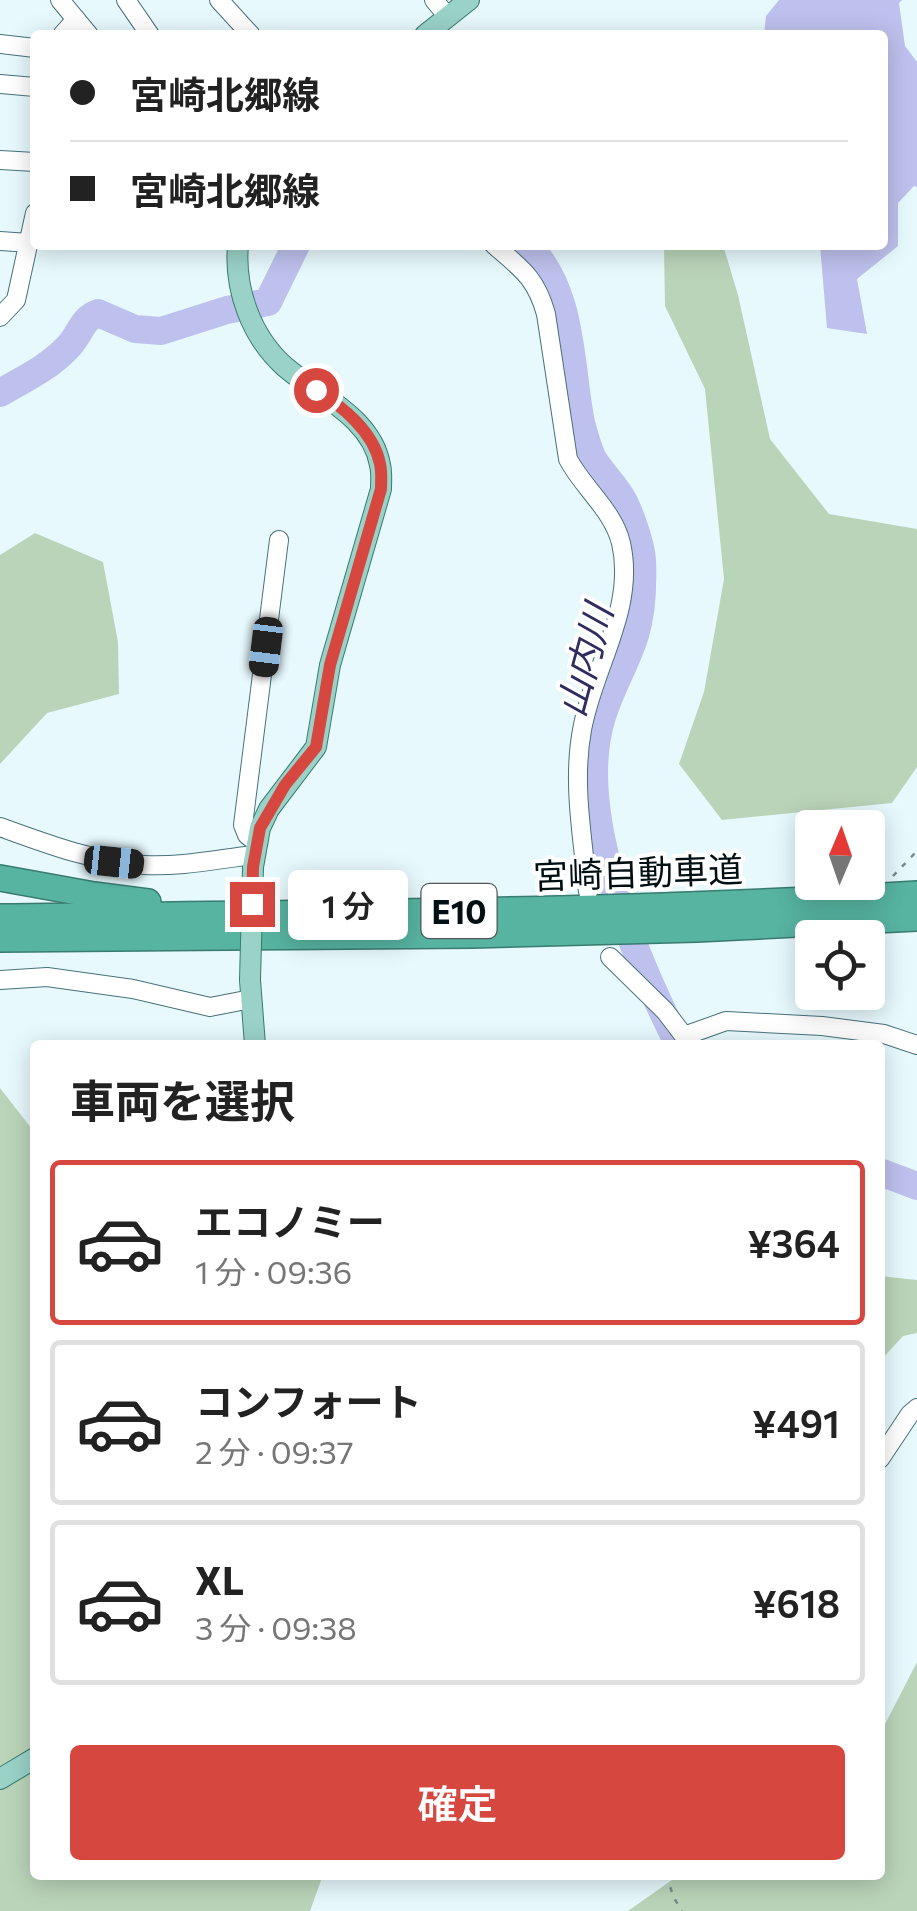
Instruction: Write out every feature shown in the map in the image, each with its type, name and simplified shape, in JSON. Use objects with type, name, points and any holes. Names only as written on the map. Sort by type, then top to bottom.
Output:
[{"type":"highway","points":[[0,878],[143,902],[339,904],[389,913]]},
{"type":"highway","name":"宮崎自動車道","points":[[0,917],[663,907],[917,894]]},
{"type":"highway","name":"宮崎自動車道","points":[[0,940],[510,934],[917,918]]},
{"type":"main road","points":[[431,30],[469,0]]},
{"type":"main road","points":[[238,250],[244,303],[267,348],[284,366],[347,412],[369,440],[380,462],[381,476],[374,519],[330,665],[316,747],[269,809],[254,854],[251,990],[255,1040]]},
{"type":"main road","points":[[0,1779],[30,1761]]},
{"type":"street","points":[[60,0],[85,30]]},
{"type":"street","points":[[126,0],[144,30]]},
{"type":"street","points":[[220,0],[246,30]]},
{"type":"street","points":[[434,0],[448,17]]},
{"type":"street","points":[[66,30],[76,19]]},
{"type":"street","points":[[0,44],[30,47]]},
{"type":"street","points":[[0,84],[30,87]]},
{"type":"street","points":[[0,160],[30,162]]},
{"type":"street","points":[[0,317],[16,300],[30,234]]},
{"type":"street","points":[[0,240],[28,243]]},
{"type":"street","points":[[500,250],[528,274],[540,292],[568,459],[615,525],[621,544],[624,573],[620,608],[589,698],[581,734],[578,798],[588,892]]},
{"type":"street","points":[[0,827],[114,862],[165,864],[254,854],[243,825],[279,540]]},
{"type":"street","points":[[610,957],[665,1011],[684,1036],[726,1021],[822,1026],[884,1034],[917,1045]]},
{"type":"street","points":[[0,980],[47,976],[133,988],[210,1007],[251,990]]},
{"type":"street","points":[[885,1452],[917,1408]]},
{"type":"path","points":[[892,877],[917,850]]},
{"type":"path","points":[[668,1880],[682,1911]]},
{"type":"green space","points":[[664,250],[724,250],[770,439],[829,514],[917,529],[917,767],[892,803],[722,820],[679,764],[704,692],[724,579],[705,389],[665,306]]},
{"type":"green space","points":[[35,533],[103,562],[118,642],[119,694],[47,713],[0,764],[0,555]]},
{"type":"green space","points":[[0,1088],[30,1127],[30,1880],[321,1880],[310,1911],[0,1911]]},
{"type":"green space","points":[[885,1277],[917,1280],[917,1333],[903,1336],[885,1356]]},
{"type":"green space","points":[[917,1662],[917,1911],[628,1911],[672,1880],[885,1880],[885,1724]]},
{"type":"water","points":[[779,0],[902,0],[899,3],[905,46],[917,62],[917,187],[898,203],[898,246],[857,279],[867,334],[827,328],[820,250],[888,250],[888,30],[765,30],[766,16]]},
{"type":"waterway","name":"山内川","points":[[0,393],[52,362],[71,344],[88,319],[98,313],[135,329],[161,331],[227,310],[268,302],[294,250]]},
{"type":"waterway","name":"山内川","points":[[532,250],[543,264],[562,307],[589,451],[624,502],[641,554],[639,617],[601,720],[595,758],[595,799],[613,886],[645,972],[677,1040]]},
{"type":"waterway","name":"山内川","points":[[885,1174],[917,1186]]},
{"type":"route","points":[[252,904],[260,828],[285,785],[316,747],[330,665],[381,489],[380,462],[369,440],[347,412],[316,390]]}]
